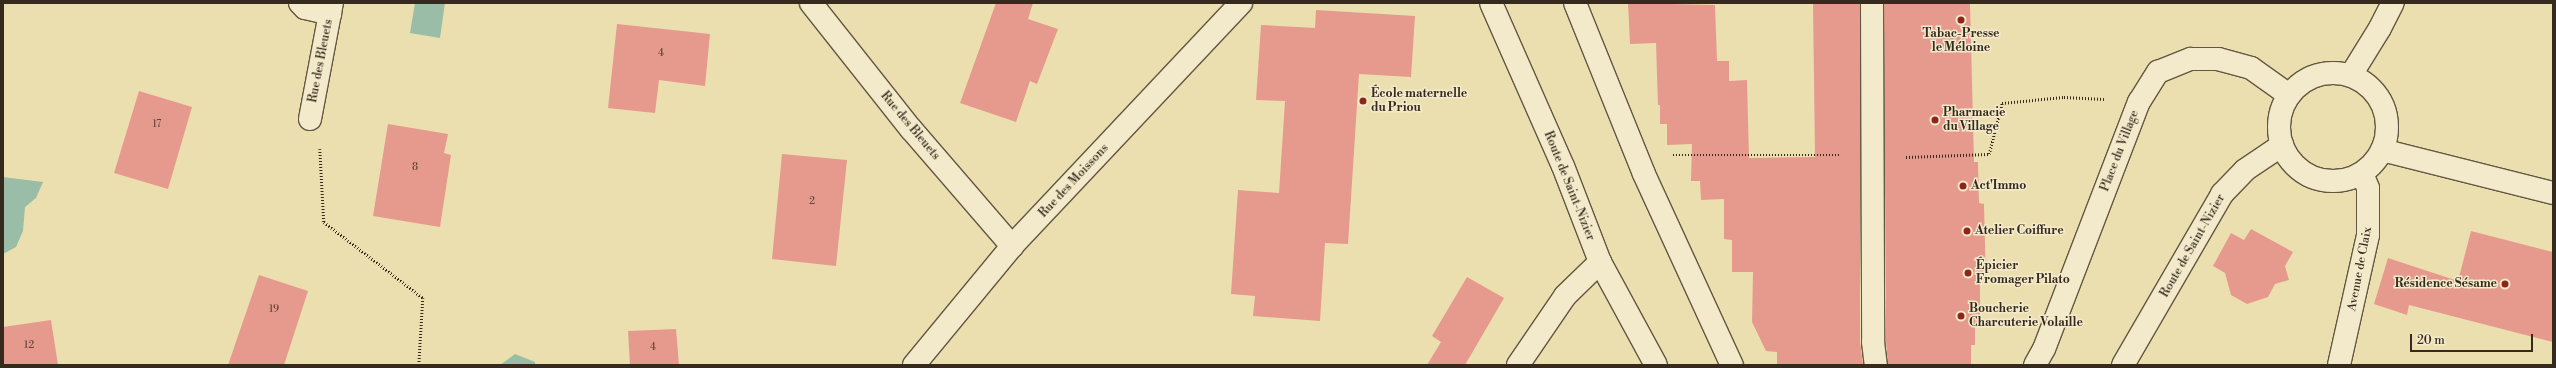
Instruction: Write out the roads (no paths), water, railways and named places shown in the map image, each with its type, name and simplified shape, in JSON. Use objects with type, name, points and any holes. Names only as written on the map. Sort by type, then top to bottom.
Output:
[{"type":"street","points":[[300,3],[305,8],[331,9]]},
{"type":"street","name":"Rue des Bleuets","points":[[811,3],[911,129],[1012,246]]},
{"type":"street","name":"Rue des Moissons","points":[[914,365],[1012,246],[1241,3]]},
{"type":"street","name":"Route de Saint-Nizier","points":[[1491,3],[1563,166],[1600,262],[1656,365]]},
{"type":"street","points":[[1575,3],[1644,174],[1732,365]]},
{"type":"street","points":[[1872,3],[1873,342],[1876,365]]},
{"type":"street","points":[[2351,75],[2380,28],[2393,3]]},
{"type":"street","name":"Rue des Bleuets","points":[[310,119],[331,9]]},
{"type":"street","name":"Place du Village","points":[[2035,365],[2044,349],[2139,102],[2158,72],[2191,59],[2218,59],[2251,68],[2289,94]]},
{"type":"street","points":[[2328,72],[2351,75],[2367,84],[2379,98],[2384,109],[2388,133],[2382,150],[2374,163],[2362,173],[2347,179],[2331,181],[2315,178],[2301,171],[2290,159],[2282,145],[2279,127],[2281,110],[2289,94],[2306,79],[2328,72]]},
{"type":"street","name":"Route de Saint-Nizier","points":[[2123,365],[2222,194],[2245,170],[2282,145]]},
{"type":"street","points":[[2382,150],[2553,193]]},
{"type":"street","name":"Avenue de Claix","points":[[2339,365],[2368,236],[2368,188],[2362,173]]},
{"type":"street","points":[[1518,365],[1565,296],[1600,262]]},
{"type":"place","name":"Tabac-Presse le Méloine","points":[[1961,20]]},
{"type":"place","name":"École maternelle du Priou","points":[[1363,101]]},
{"type":"place","name":"Pharmacie du Village","points":[[1935,120]]},
{"type":"place","name":"Act'Immo","points":[[1963,186]]},
{"type":"place","name":"Atelier Coiffure","points":[[1967,231]]},
{"type":"place","name":"Épicier Fromager Pilato","points":[[1968,273]]},
{"type":"place","name":"Résidence Sésame","points":[[2505,284]]},
{"type":"place","name":"Boucherie Charcuterie Volaille","points":[[1961,316]]}]
